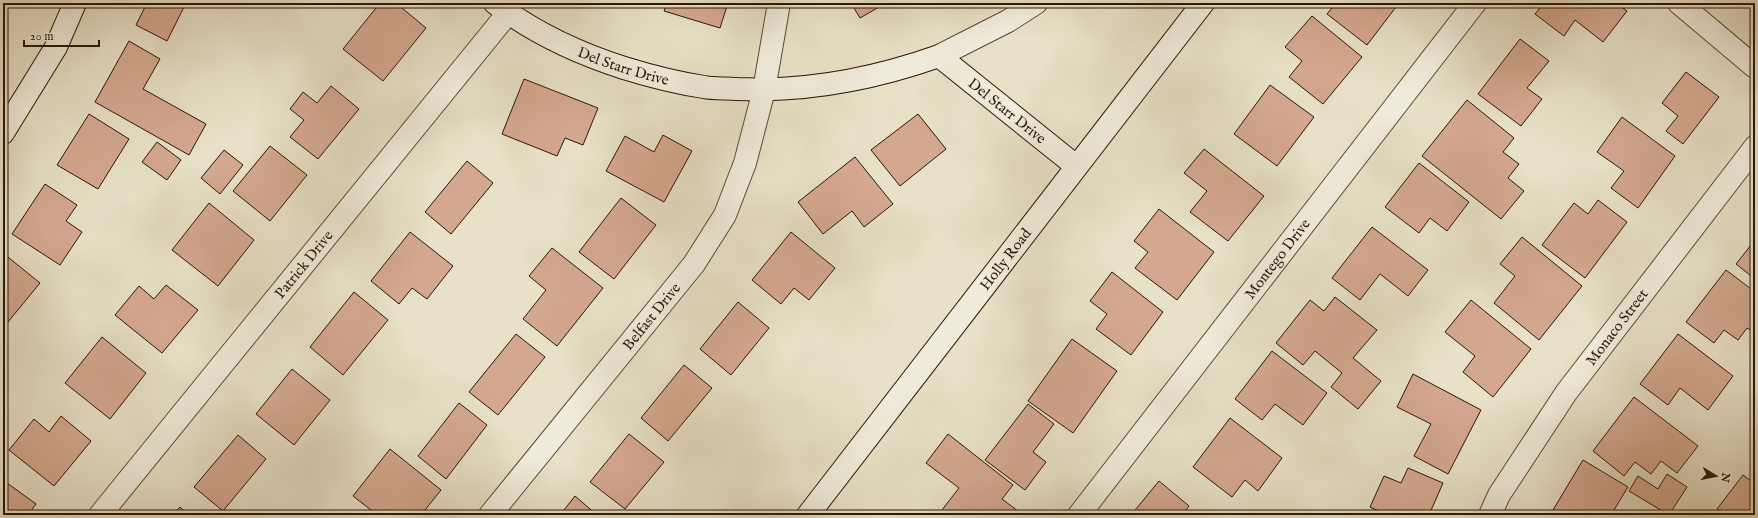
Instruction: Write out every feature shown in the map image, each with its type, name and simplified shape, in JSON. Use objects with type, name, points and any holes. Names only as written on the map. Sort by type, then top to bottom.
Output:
[{"type":"street","points":[[3,133],[56,47],[75,3]]},
{"type":"street","points":[[764,90],[779,3]]},
{"type":"street","name":"Del Starr Drive","points":[[502,8],[553,40],[600,60],[653,77],[705,88],[764,90],[816,86],[854,80],[901,69],[939,56],[1008,21],[1036,3]]},
{"type":"street","name":"Holly Road","points":[[808,515],[1203,3]]},
{"type":"street","name":"Montego Drive","points":[[1079,515],[1475,3]]},
{"type":"street","points":[[1680,4],[1755,67]]},
{"type":"street","name":"Patrick Drive","points":[[100,515],[502,8]]},
{"type":"street","name":"Del Starr Drive","points":[[939,56],[1076,166]]},
{"type":"street","name":"Belfast Drive","points":[[490,515],[698,258],[725,215],[745,164],[764,90]]},
{"type":"street","name":"Monaco Street","points":[[1490,515],[1499,495],[1566,393],[1755,147]]},
{"type":"building","points":[[147,3],[186,3],[167,41],[136,25]]},
{"type":"building","points":[[380,3],[396,3],[426,28],[383,81],[343,49]]},
{"type":"building","points":[[667,3],[728,3],[720,28],[664,11]]},
{"type":"building","points":[[851,3],[886,3],[860,18]]},
{"type":"building","points":[[1336,3],[1399,3],[1367,45],[1327,14]]},
{"type":"building","points":[[1544,3],[1616,3],[1627,11],[1603,42],[1575,20],[1564,36],[1535,14]]},
{"type":"building","points":[[1312,16],[1362,57],[1323,104],[1289,77],[1302,61],[1285,47]]},
{"type":"building","points":[[1520,39],[1549,61],[1527,88],[1542,99],[1521,126],[1478,94]]},
{"type":"building","points":[[129,41],[160,59],[143,89],[206,124],[189,155],[95,102]]},
{"type":"building","points":[[1686,72],[1719,97],[1683,144],[1666,131],[1678,116],[1662,103]]},
{"type":"building","points":[[524,79],[598,108],[583,145],[565,138],[557,156],[502,134]]},
{"type":"building","points":[[1270,85],[1314,117],[1277,166],[1234,134]]},
{"type":"building","points":[[331,86],[359,109],[318,159],[290,137],[304,120],[290,109],[303,92],[317,103]]},
{"type":"building","points":[[1467,100],[1514,138],[1503,152],[1519,164],[1508,178],[1524,191],[1501,219],[1422,156]]},
{"type":"building","points":[[89,114],[129,139],[98,189],[57,165]]},
{"type":"building","points":[[918,114],[946,149],[900,186],[871,150]]},
{"type":"building","points":[[1622,117],[1675,156],[1638,208],[1611,188],[1624,171],[1597,152]]},
{"type":"building","points":[[663,135],[692,151],[664,202],[606,171],[625,136],[654,152]]},
{"type":"building","points":[[157,142],[181,160],[167,180],[142,162]]},
{"type":"building","points":[[270,146],[307,175],[270,221],[233,191]]},
{"type":"building","points":[[1204,149],[1264,196],[1228,241],[1190,212],[1207,191],[1184,173]]},
{"type":"building","points":[[224,150],[243,165],[220,194],[201,178]]},
{"type":"building","points":[[855,157],[893,204],[864,227],[852,211],[823,234],[798,202]]},
{"type":"building","points":[[467,161],[493,183],[451,234],[425,212]]},
{"type":"building","points":[[1419,163],[1469,202],[1447,231],[1430,218],[1419,233],[1385,207]]},
{"type":"building","points":[[45,184],[77,205],[66,221],[82,232],[60,265],[12,234]]},
{"type":"building","points":[[621,198],[656,225],[614,279],[579,252]]},
{"type":"building","points":[[1598,200],[1627,222],[1585,278],[1542,245],[1574,203],[1588,214]]},
{"type":"building","points":[[209,203],[254,240],[218,286],[172,250]]},
{"type":"building","points":[[1159,209],[1214,252],[1177,300],[1135,268],[1148,252],[1134,241]]},
{"type":"building","points":[[1372,227],[1428,270],[1408,296],[1380,274],[1360,300],[1332,278]]},
{"type":"building","points":[[410,232],[453,266],[427,299],[412,288],[399,304],[371,281]]},
{"type":"building","points":[[791,232],[835,268],[809,300],[794,288],[781,304],[752,280]]},
{"type":"building","points":[[1522,237],[1582,286],[1539,340],[1494,303],[1515,276],[1500,264]]},
{"type":"building","points":[[1755,240],[1755,279],[1736,264]]},
{"type":"building","points":[[552,248],[603,288],[557,346],[523,319],[546,290],[529,276]]},
{"type":"building","points":[[3,253],[40,283],[3,328]]},
{"type":"building","points":[[1726,270],[1755,292],[1755,333],[1747,328],[1738,340],[1724,330],[1714,343],[1686,322]]},
{"type":"building","points":[[1112,272],[1163,312],[1131,355],[1096,329],[1107,314],[1090,301]]},
{"type":"building","points":[[166,285],[198,310],[162,353],[115,315],[139,286],[154,299]]},
{"type":"building","points":[[354,292],[388,320],[343,375],[310,347]]},
{"type":"building","points":[[1335,297],[1377,330],[1353,358],[1381,381],[1358,409],[1331,387],[1342,373],[1315,351],[1303,365],[1276,343],[1310,300],[1324,311]]},
{"type":"building","points":[[1471,300],[1531,349],[1493,397],[1463,372],[1475,356],[1445,332]]},
{"type":"building","points":[[738,302],[769,328],[731,375],[700,349]]},
{"type":"building","points":[[516,334],[545,357],[498,415],[469,392]]},
{"type":"building","points":[[1678,334],[1733,376],[1708,410],[1680,388],[1668,405],[1640,384]]},
{"type":"building","points":[[102,337],[146,373],[110,419],[65,383]]},
{"type":"building","points":[[1072,339],[1117,371],[1073,433],[1028,401]]},
{"type":"building","points":[[1272,351],[1327,393],[1303,425],[1275,404],[1262,420],[1235,399]]},
{"type":"building","points":[[684,365],[712,388],[668,441],[641,418]]},
{"type":"building","points":[[292,369],[330,400],[294,445],[256,414]]},
{"type":"building","points":[[1413,374],[1481,410],[1448,474],[1414,456],[1431,424],[1397,407]]},
{"type":"building","points":[[1634,397],[1698,446],[1677,473],[1661,461],[1651,474],[1635,462],[1624,476],[1593,451]]},
{"type":"building","points":[[459,403],[487,425],[446,479],[418,456]]},
{"type":"building","points":[[1028,404],[1054,424],[1033,452],[1046,462],[1025,490],[985,460]]},
{"type":"building","points":[[61,416],[91,441],[54,486],[9,450],[34,419],[49,432]]},
{"type":"building","points":[[1230,418],[1282,458],[1258,491],[1245,480],[1232,497],[1193,467]]},
{"type":"building","points":[[629,434],[664,462],[625,509],[590,482]]},
{"type":"building","points":[[948,434],[1013,485],[1002,499],[1018,511],[1016,515],[938,515],[959,488],[926,463]]},
{"type":"building","points":[[238,435],[266,459],[223,511],[194,487]]},
{"type":"building","points":[[390,449],[441,490],[421,515],[366,515],[371,510],[353,496]]},
{"type":"building","points":[[1583,460],[1628,487],[1611,515],[1550,515]]},
{"type":"building","points":[[1408,468],[1443,483],[1429,515],[1388,515],[1370,507],[1384,476],[1401,483]]},
{"type":"building","points":[[1667,474],[1687,487],[1669,515],[1629,491],[1638,476],[1658,489]]},
{"type":"building","points":[[1743,475],[1755,484],[1755,515],[1725,515],[1717,509]]},
{"type":"building","points":[[3,480],[36,504],[28,515],[3,515]]},
{"type":"building","points":[[1159,481],[1189,506],[1182,515],[1131,515]]},
{"type":"building","points":[[575,496],[597,515],[560,515]]},
{"type":"building","points":[[180,507],[189,515],[173,515]]}]
